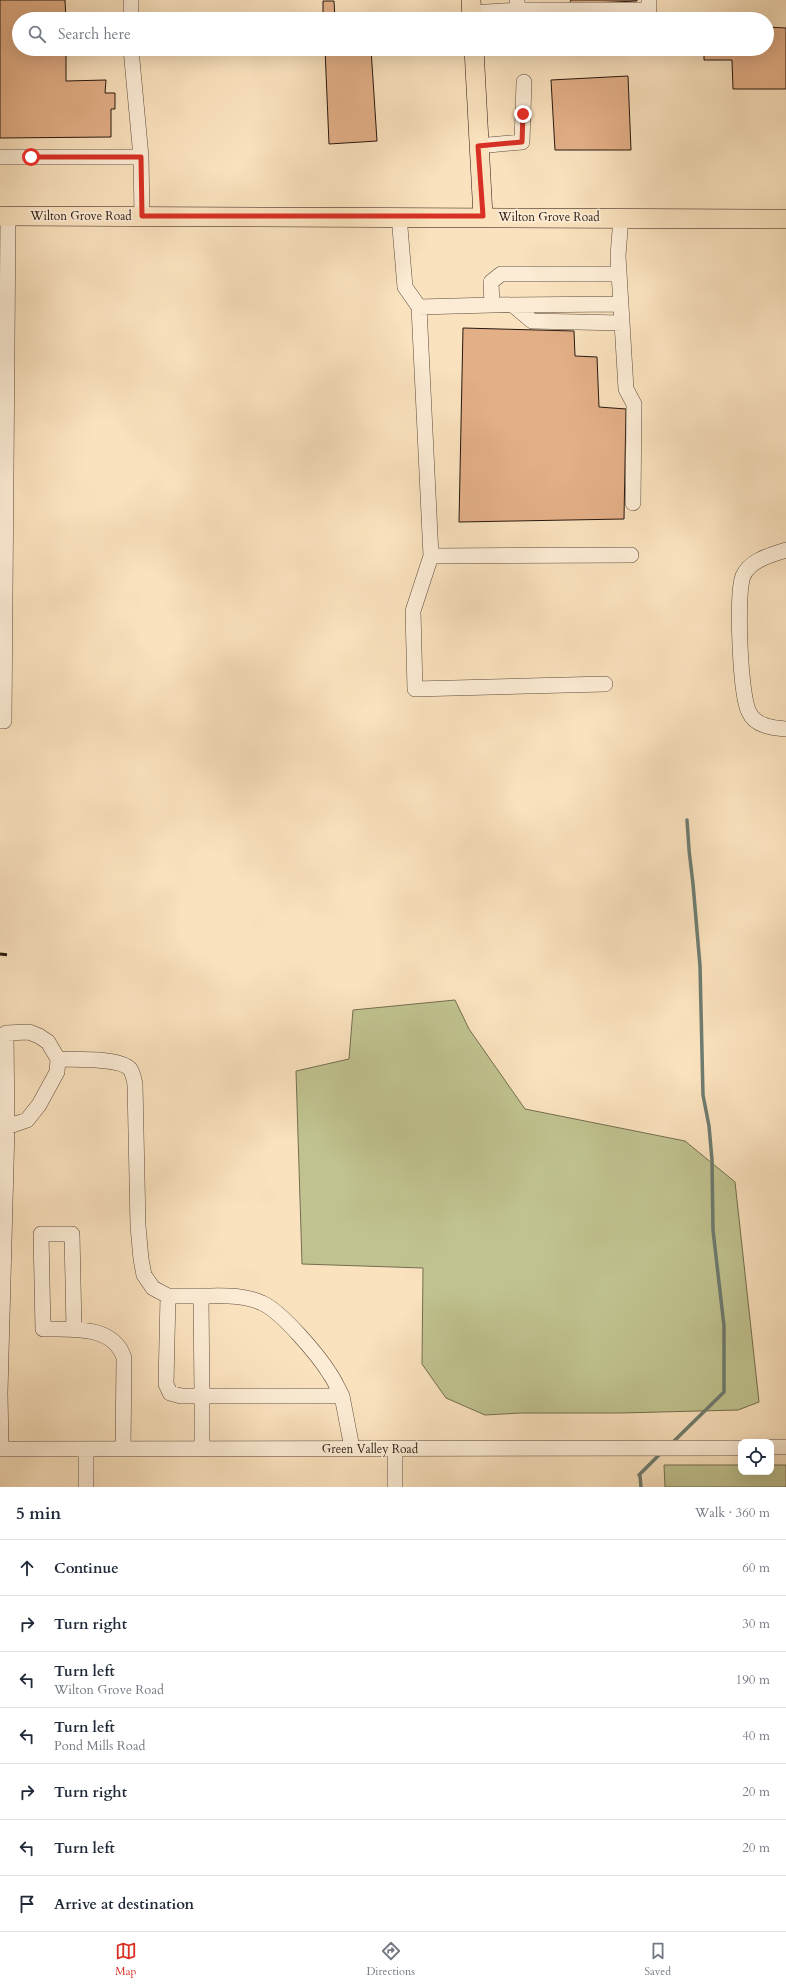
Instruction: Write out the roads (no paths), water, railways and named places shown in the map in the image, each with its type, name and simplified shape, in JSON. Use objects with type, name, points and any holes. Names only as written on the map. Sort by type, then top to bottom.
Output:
[{"type":"main road","points":[[474,56],[483,216]]},
{"type":"main road","name":"Wilton Grove Road","points":[[4,216],[483,216],[786,218]]},
{"type":"street","points":[[131,12],[132,0]]},
{"type":"street","points":[[472,11],[518,5],[649,10],[649,0]]},
{"type":"street","points":[[132,56],[141,157],[142,216]]},
{"type":"street","points":[[478,146],[522,142],[524,82]]},
{"type":"street","points":[[0,157],[141,157]]},
{"type":"street","points":[[0,721],[4,721],[4,216]]},
{"type":"street","points":[[399,216],[405,287],[419,307],[431,556],[413,611],[414,689],[605,684]]},
{"type":"street","points":[[621,217],[618,256],[626,389],[634,404],[634,503]]},
{"type":"street","points":[[492,305],[491,282],[501,274],[619,274]]},
{"type":"street","points":[[419,307],[621,304]]},
{"type":"street","points":[[513,305],[532,321],[622,323]]},
{"type":"street","points":[[786,550],[754,562],[744,576],[738,602],[744,690],[749,713],[758,722],[771,727],[786,729]]},
{"type":"street","points":[[431,556],[631,556]]},
{"type":"street","points":[[1,1449],[0,1393],[7,1127],[3,1028],[29,1032],[39,1036],[48,1042],[58,1059],[57,1072],[40,1105],[27,1120],[7,1127]]},
{"type":"street","points":[[58,1059],[120,1063],[130,1070],[135,1084],[136,1097],[138,1226],[141,1259],[144,1275],[153,1288],[168,1296],[242,1296],[263,1303],[284,1320],[311,1349],[330,1374],[342,1396],[352,1448]]},
{"type":"street","points":[[74,1329],[72,1234],[42,1234],[43,1329],[74,1329],[106,1337],[115,1342],[121,1350],[124,1358],[123,1449]]},
{"type":"street","points":[[168,1296],[166,1384],[170,1393],[181,1396],[342,1396]]},
{"type":"street","points":[[201,1296],[202,1449]]},
{"type":"street","points":[[774,1447],[786,1447]]},
{"type":"street","name":"Green Valley Road","points":[[1,1449],[738,1448]]},
{"type":"street","points":[[86,1449],[86,1487]]},
{"type":"street","points":[[395,1487],[396,1449]]},
{"type":"waterway","points":[[671,1444],[724,1392],[724,1326],[713,1230],[712,1160],[709,1126],[703,1095],[700,966],[687,820]]},
{"type":"waterway","points":[[639,1475],[662,1452]]},
{"type":"waterway","points":[[640,1476],[641,1487]]},
{"type":"railway","points":[[0,954],[11,955]]}]
